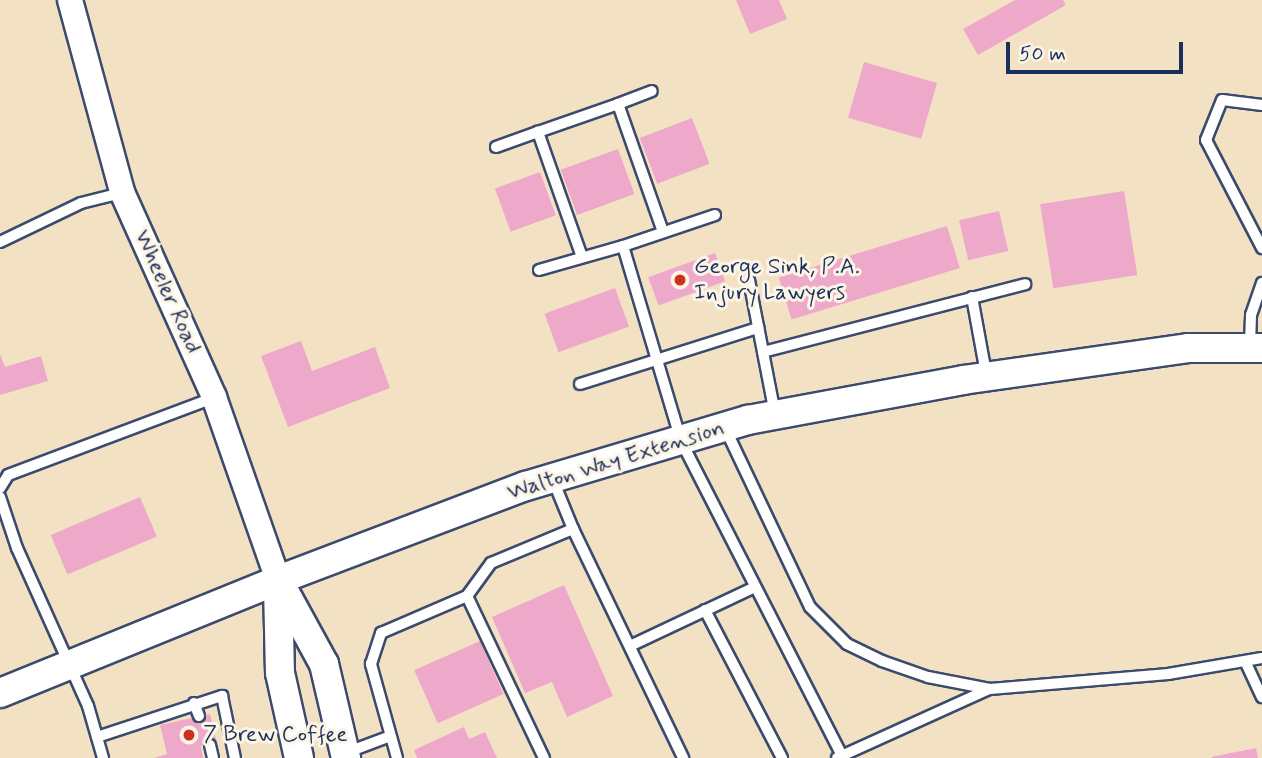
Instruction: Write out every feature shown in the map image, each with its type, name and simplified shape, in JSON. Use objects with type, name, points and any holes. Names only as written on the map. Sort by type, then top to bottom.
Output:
[{"type":"main road","name":"Walton Way Extension","points":[[0,693],[278,580],[552,478],[724,427],[775,415],[986,377],[1188,348],[1256,348]]},
{"type":"main road","name":"Wheeler Road","points":[[278,580],[324,664],[345,756]]},
{"type":"main road","name":"Wheeler Road","points":[[278,580],[280,673],[299,758]]},
{"type":"street","name":"Wheeler Road","points":[[70,0],[122,192],[214,397],[278,580]]},
{"type":"lane","points":[[496,147],[652,91]]},
{"type":"lane","points":[[1262,105],[1223,100],[1206,140],[1262,248]]},
{"type":"lane","points":[[618,104],[663,232]]},
{"type":"lane","points":[[538,132],[582,257]]},
{"type":"lane","points":[[0,242],[81,202],[122,192]]},
{"type":"lane","points":[[539,270],[715,215]]},
{"type":"lane","points":[[622,246],[681,441],[840,757],[989,689]]},
{"type":"lane","points":[[749,280],[775,415]]},
{"type":"lane","points":[[1256,348],[1251,315],[1262,283]]},
{"type":"lane","points":[[763,352],[1025,284]]},
{"type":"lane","points":[[972,297],[986,377]]},
{"type":"lane","points":[[580,384],[758,328]]},
{"type":"lane","points":[[0,488],[8,475],[214,397]]},
{"type":"lane","points":[[724,427],[785,561],[819,616],[847,644],[882,661],[928,677],[989,689],[1168,674],[1262,658]]},
{"type":"lane","points":[[552,478],[573,529],[632,645],[683,758]]},
{"type":"lane","points":[[0,497],[97,737],[103,758]]},
{"type":"lane","points":[[397,758],[388,737],[371,664],[380,633],[467,596],[491,563],[573,529]]},
{"type":"lane","points":[[632,645],[755,586]]},
{"type":"lane","points":[[467,596],[516,706],[530,723],[544,758]]},
{"type":"lane","points":[[705,610],[782,758]]},
{"type":"lane","points":[[1245,661],[1262,697]]},
{"type":"lane","points":[[97,737],[222,696],[235,758]]},
{"type":"lane","points":[[194,703],[198,716]]},
{"type":"lane","points":[[345,756],[388,737]]},
{"type":"lane","points":[[210,745],[213,758]]},
{"type":"building","points":[[736,0],[779,0],[787,19],[750,34]]},
{"type":"building","points":[[1015,0],[1063,0],[1066,5],[978,55],[963,29]]},
{"type":"building","points":[[864,62],[937,83],[921,139],[848,118]]},
{"type":"building","points":[[692,118],[710,164],[657,184],[640,138]]},
{"type":"building","points":[[618,149],[634,194],[577,215],[561,170]]},
{"type":"building","points":[[540,172],[556,215],[511,232],[495,188]]},
{"type":"building","points":[[1124,191],[1137,275],[1053,288],[1040,204]]},
{"type":"building","points":[[999,211],[1008,251],[968,260],[959,220]]},
{"type":"building","points":[[947,226],[960,268],[792,320],[779,277]]},
{"type":"building","points":[[715,253],[725,281],[659,305],[648,277]]},
{"type":"building","points":[[615,288],[629,327],[559,352],[545,314]]},
{"type":"building","points":[[301,341],[312,371],[375,347],[390,388],[288,427],[261,356]]},
{"type":"building","points":[[0,354],[5,367],[41,356],[48,381],[0,395]]},
{"type":"building","points":[[140,497],[157,537],[68,574],[51,535]]},
{"type":"building","points":[[564,585],[613,696],[567,717],[552,682],[525,693],[492,617]]},
{"type":"building","points":[[480,641],[504,694],[438,723],[414,670]]},
{"type":"building","name":"7 Brew Coffee","points":[[210,714],[217,744],[201,746],[203,758],[154,758],[167,754],[160,725]]},
{"type":"building","points":[[464,727],[469,739],[485,732],[497,758],[417,758],[414,750]]},
{"type":"building","points":[[1256,748],[1258,758],[1211,757]]},
{"type":"place","name":"George Sink, P.A. Injury Lawyers","points":[[680,280]]},
{"type":"place","name":"7 Brew Coffee","points":[[189,735]]}]
